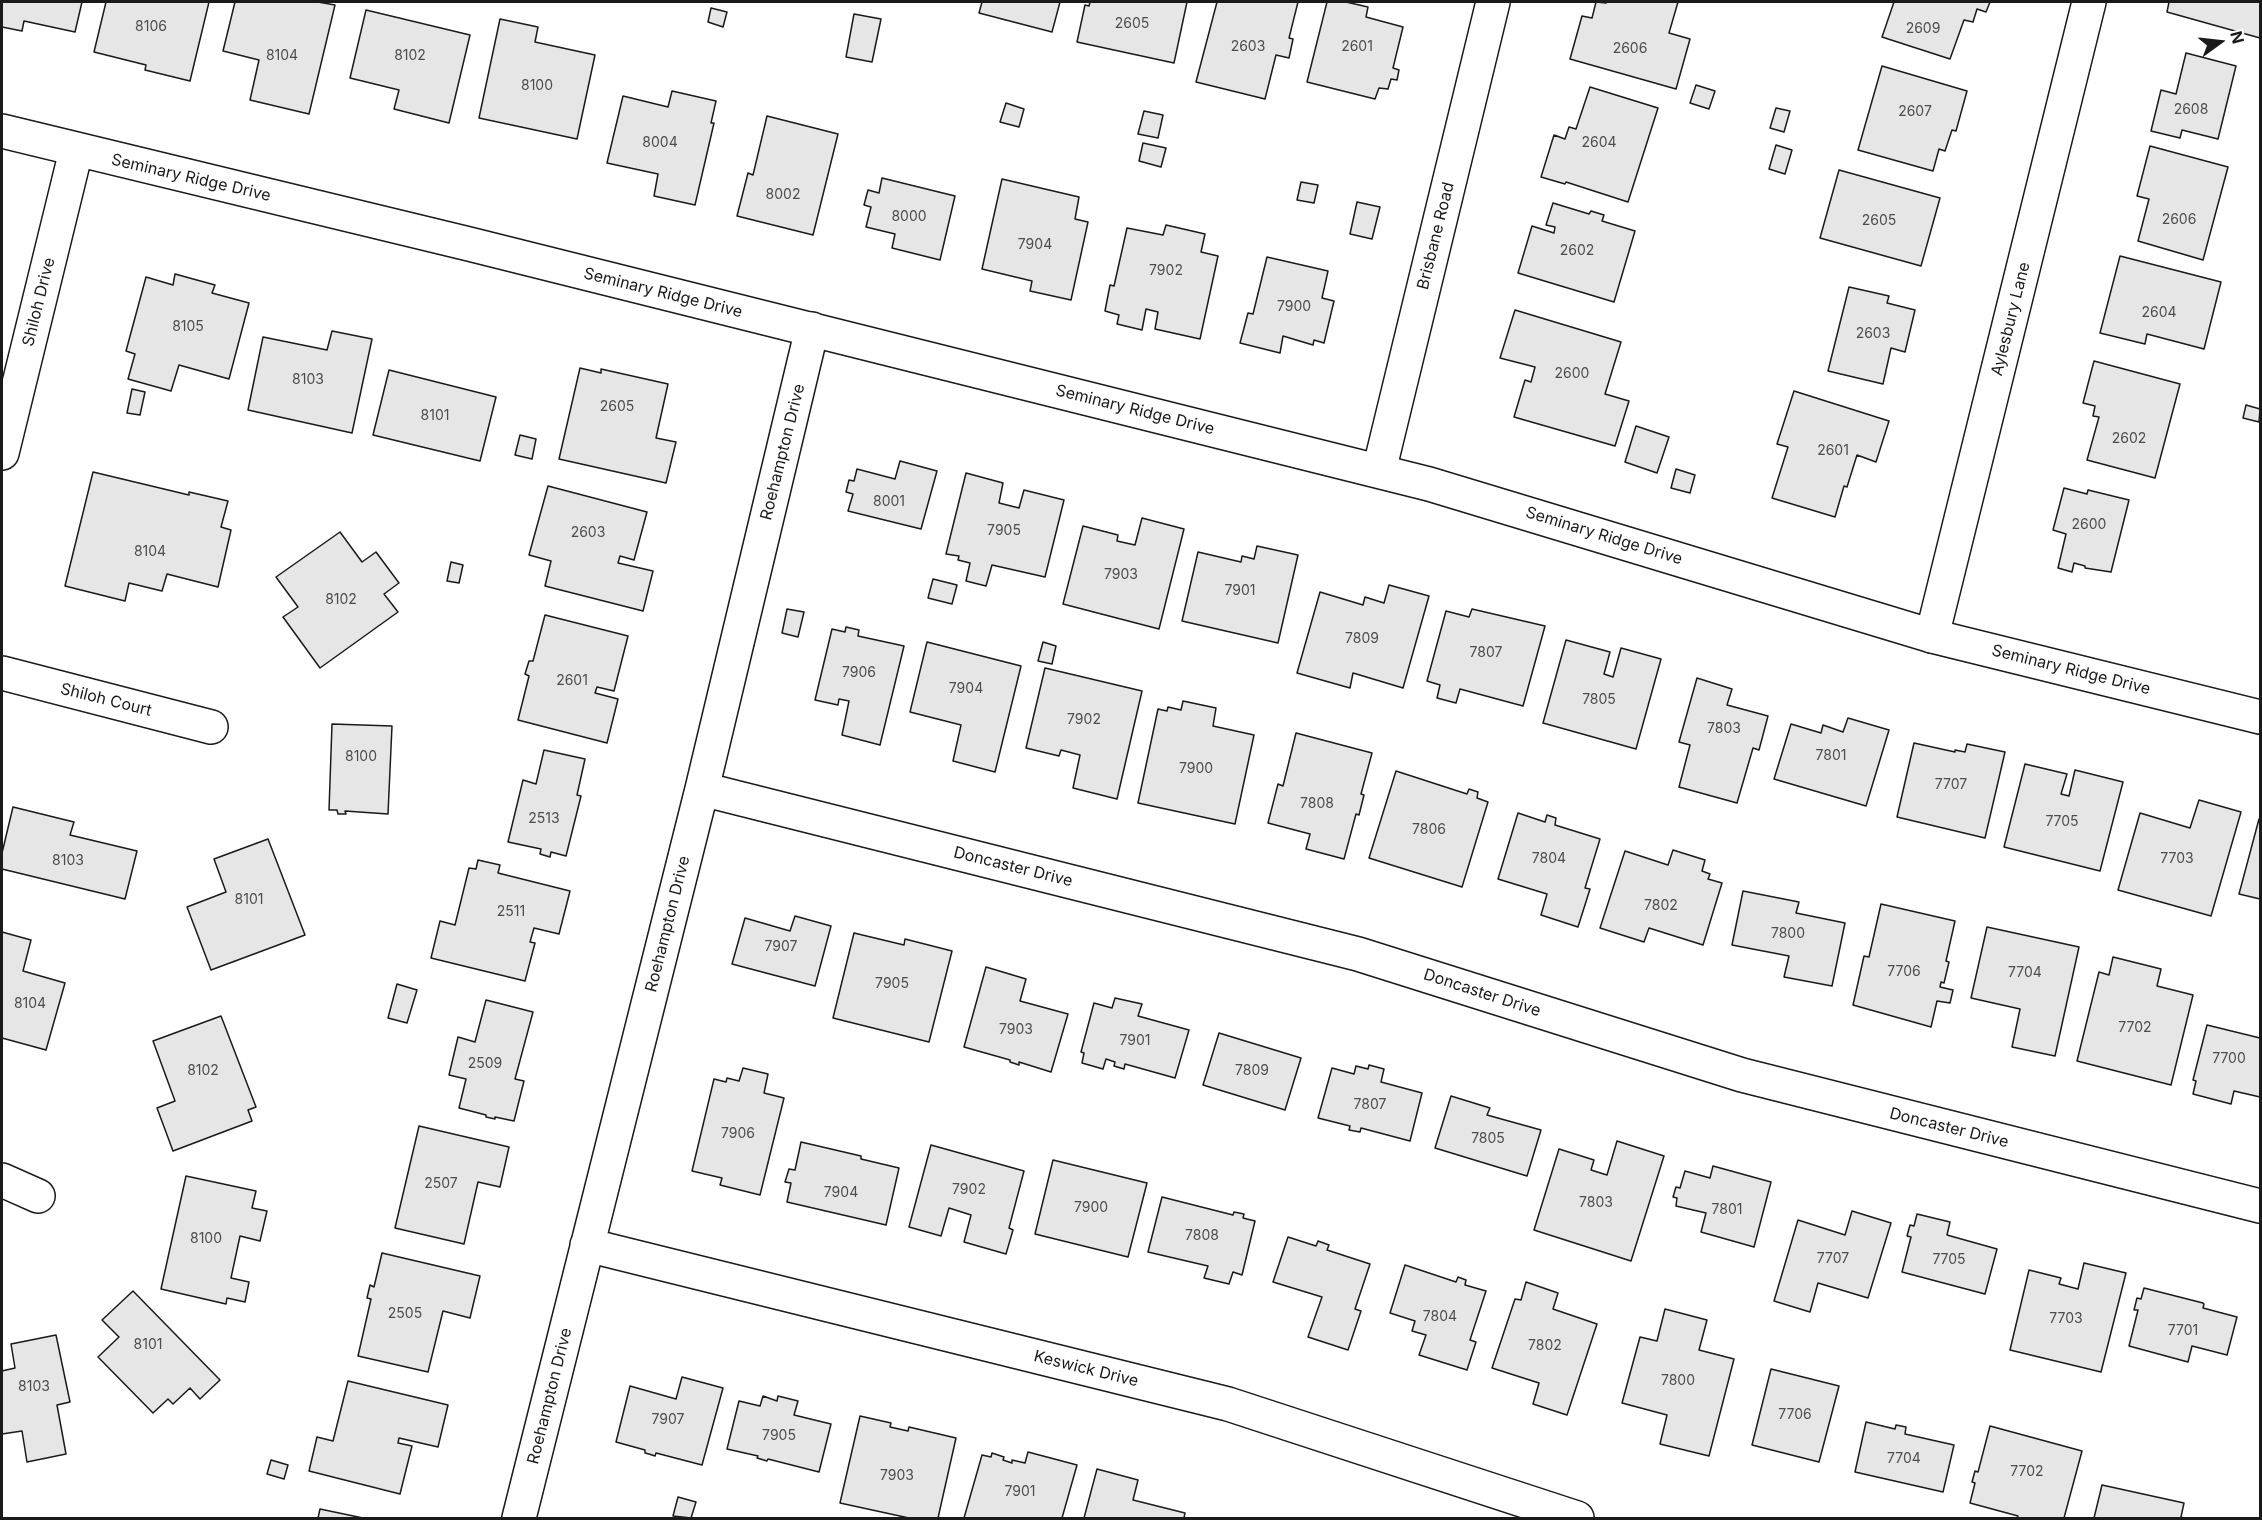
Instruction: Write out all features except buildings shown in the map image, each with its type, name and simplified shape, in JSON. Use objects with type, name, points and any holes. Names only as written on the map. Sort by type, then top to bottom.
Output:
[{"type":"street","name":"Brisbane Road","points":[[1379,471],[1493,2]]},
{"type":"street","name":"Aylesbury Lane","points":[[1932,636],[2089,2]]},
{"type":"street","name":"Seminary Ridge Drive","points":[[2,131],[76,151],[812,329],[1379,471],[1429,484],[1932,636],[2260,717]]},
{"type":"street","name":"Shiloh Drive","points":[[2,453],[76,151]]},
{"type":"street","name":"Roehampton Drive","points":[[519,1518],[702,789],[812,329]]},
{"type":"street","name":"Shiloh Court","points":[[2,673],[211,727]]},
{"type":"street","name":"Doncaster Drive","points":[[702,789],[1358,954],[1742,1075],[2260,1206]]},
{"type":"street","points":[[2,1180],[38,1196]]},
{"type":"street","name":"Keswick Drive","points":[[587,1245],[1228,1404],[1577,1518]]}]
